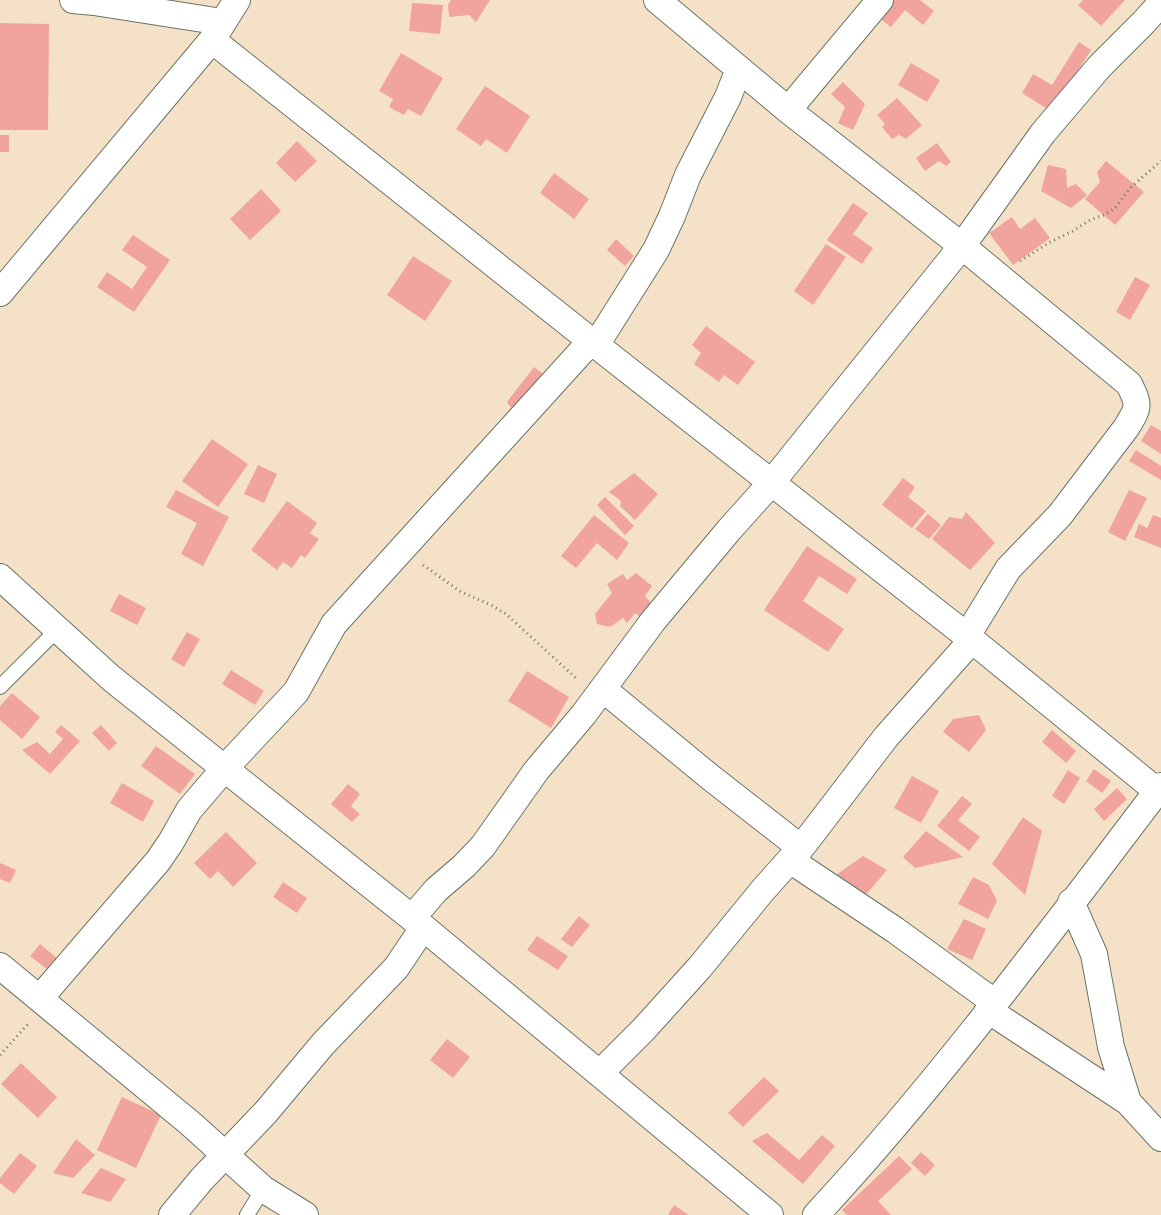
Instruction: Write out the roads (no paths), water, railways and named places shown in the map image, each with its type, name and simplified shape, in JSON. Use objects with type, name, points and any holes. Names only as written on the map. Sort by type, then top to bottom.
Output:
[{"type":"street","points":[[74,0],[94,2],[217,31],[593,343],[772,482],[1160,790],[950,1060],[852,1176],[816,1215]]},
{"type":"street","points":[[0,293],[217,31],[237,0]]},
{"type":"street","points":[[600,1074],[644,1028],[796,854],[886,737],[969,638],[1008,569],[1060,516],[1126,428],[1135,414],[1138,401],[1130,384],[962,246],[788,110],[657,0]]},
{"type":"street","points":[[788,110],[880,0]]},
{"type":"street","points":[[172,1215],[266,1112],[323,1044],[396,968],[436,890],[464,866],[483,846],[536,771],[600,692],[653,621],[772,482],[962,246],[1043,133],[1100,66],[1155,20]]},
{"type":"street","points":[[43,1001],[158,861],[189,810],[224,769],[296,692],[334,624],[593,343],[656,250],[688,175],[728,97],[739,69]]},
{"type":"street","points":[[0,577],[111,678],[418,923],[770,1215]]},
{"type":"street","points":[[600,692],[710,778],[796,854],[991,1006],[1128,1102],[1161,1138]]},
{"type":"street","points":[[1071,902],[1094,954],[1111,1047],[1128,1102]]},
{"type":"street","points":[[0,966],[191,1124],[263,1189],[305,1215]]},
{"type":"lane","points":[[0,687],[58,629]]},
{"type":"lane","points":[[247,1215],[263,1189]]}]
